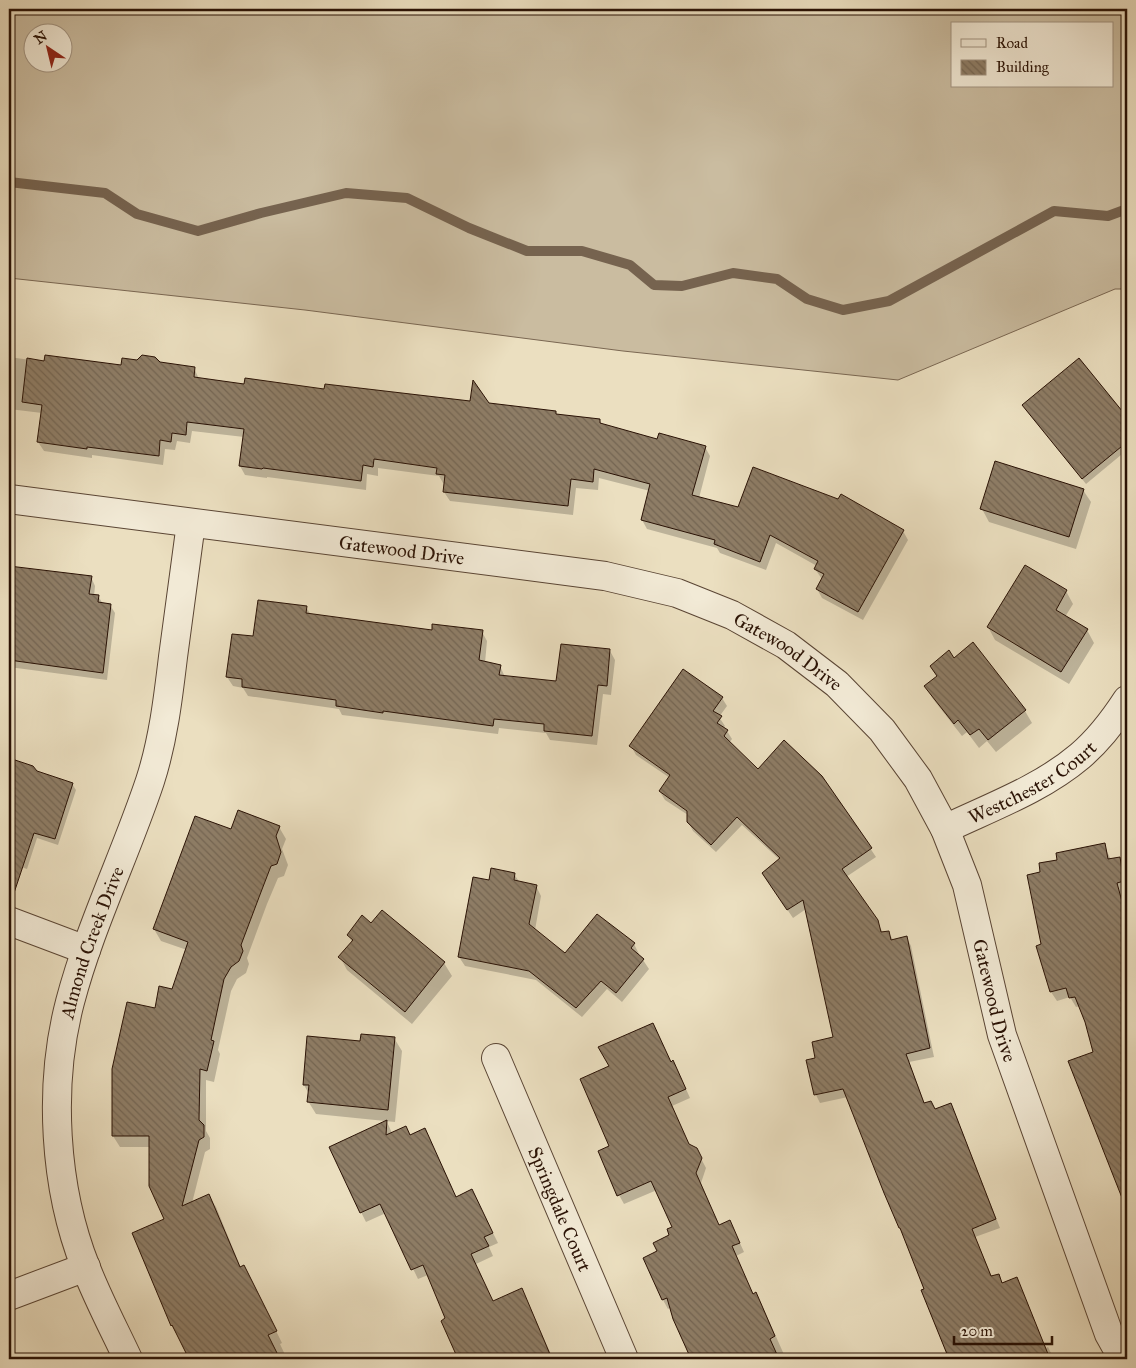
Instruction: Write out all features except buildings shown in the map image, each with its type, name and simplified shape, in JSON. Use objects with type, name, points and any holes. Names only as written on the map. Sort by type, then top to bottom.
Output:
[{"type":"street","name":"Gatewood Drive","points":[[9,499],[606,576],[677,593],[732,615],[786,645],[837,684],[882,730],[918,780],[945,830],[967,885],[1002,1036],[1109,1334],[1123,1359]]},
{"type":"street","name":"Almond Creek Drive","points":[[128,1359],[86,1267],[75,1235],[62,1174],[57,1118],[59,1060],[69,1004],[86,950],[150,781],[164,728],[191,523]]},
{"type":"street","name":"Westchester Court","points":[[945,830],[1039,784],[1080,756],[1112,723],[1127,700]]},
{"type":"street","points":[[9,921],[86,950]]},
{"type":"street","name":"Springdale Court","points":[[496,1058],[624,1359]]},
{"type":"street","points":[[9,1296],[86,1267]]},
{"type":"shaded area","points":[[9,9],[1127,9],[1127,289],[1115,289],[898,380],[623,351],[305,310],[9,278]]},
{"type":"waterway","points":[[9,182],[105,193],[137,214],[198,231],[261,213],[346,193],[407,198],[469,228],[527,251],[582,251],[630,265],[654,285],[682,286],[733,273],[777,279],[807,299],[843,310],[889,301],[1054,211],[1108,216],[1127,209]]}]
